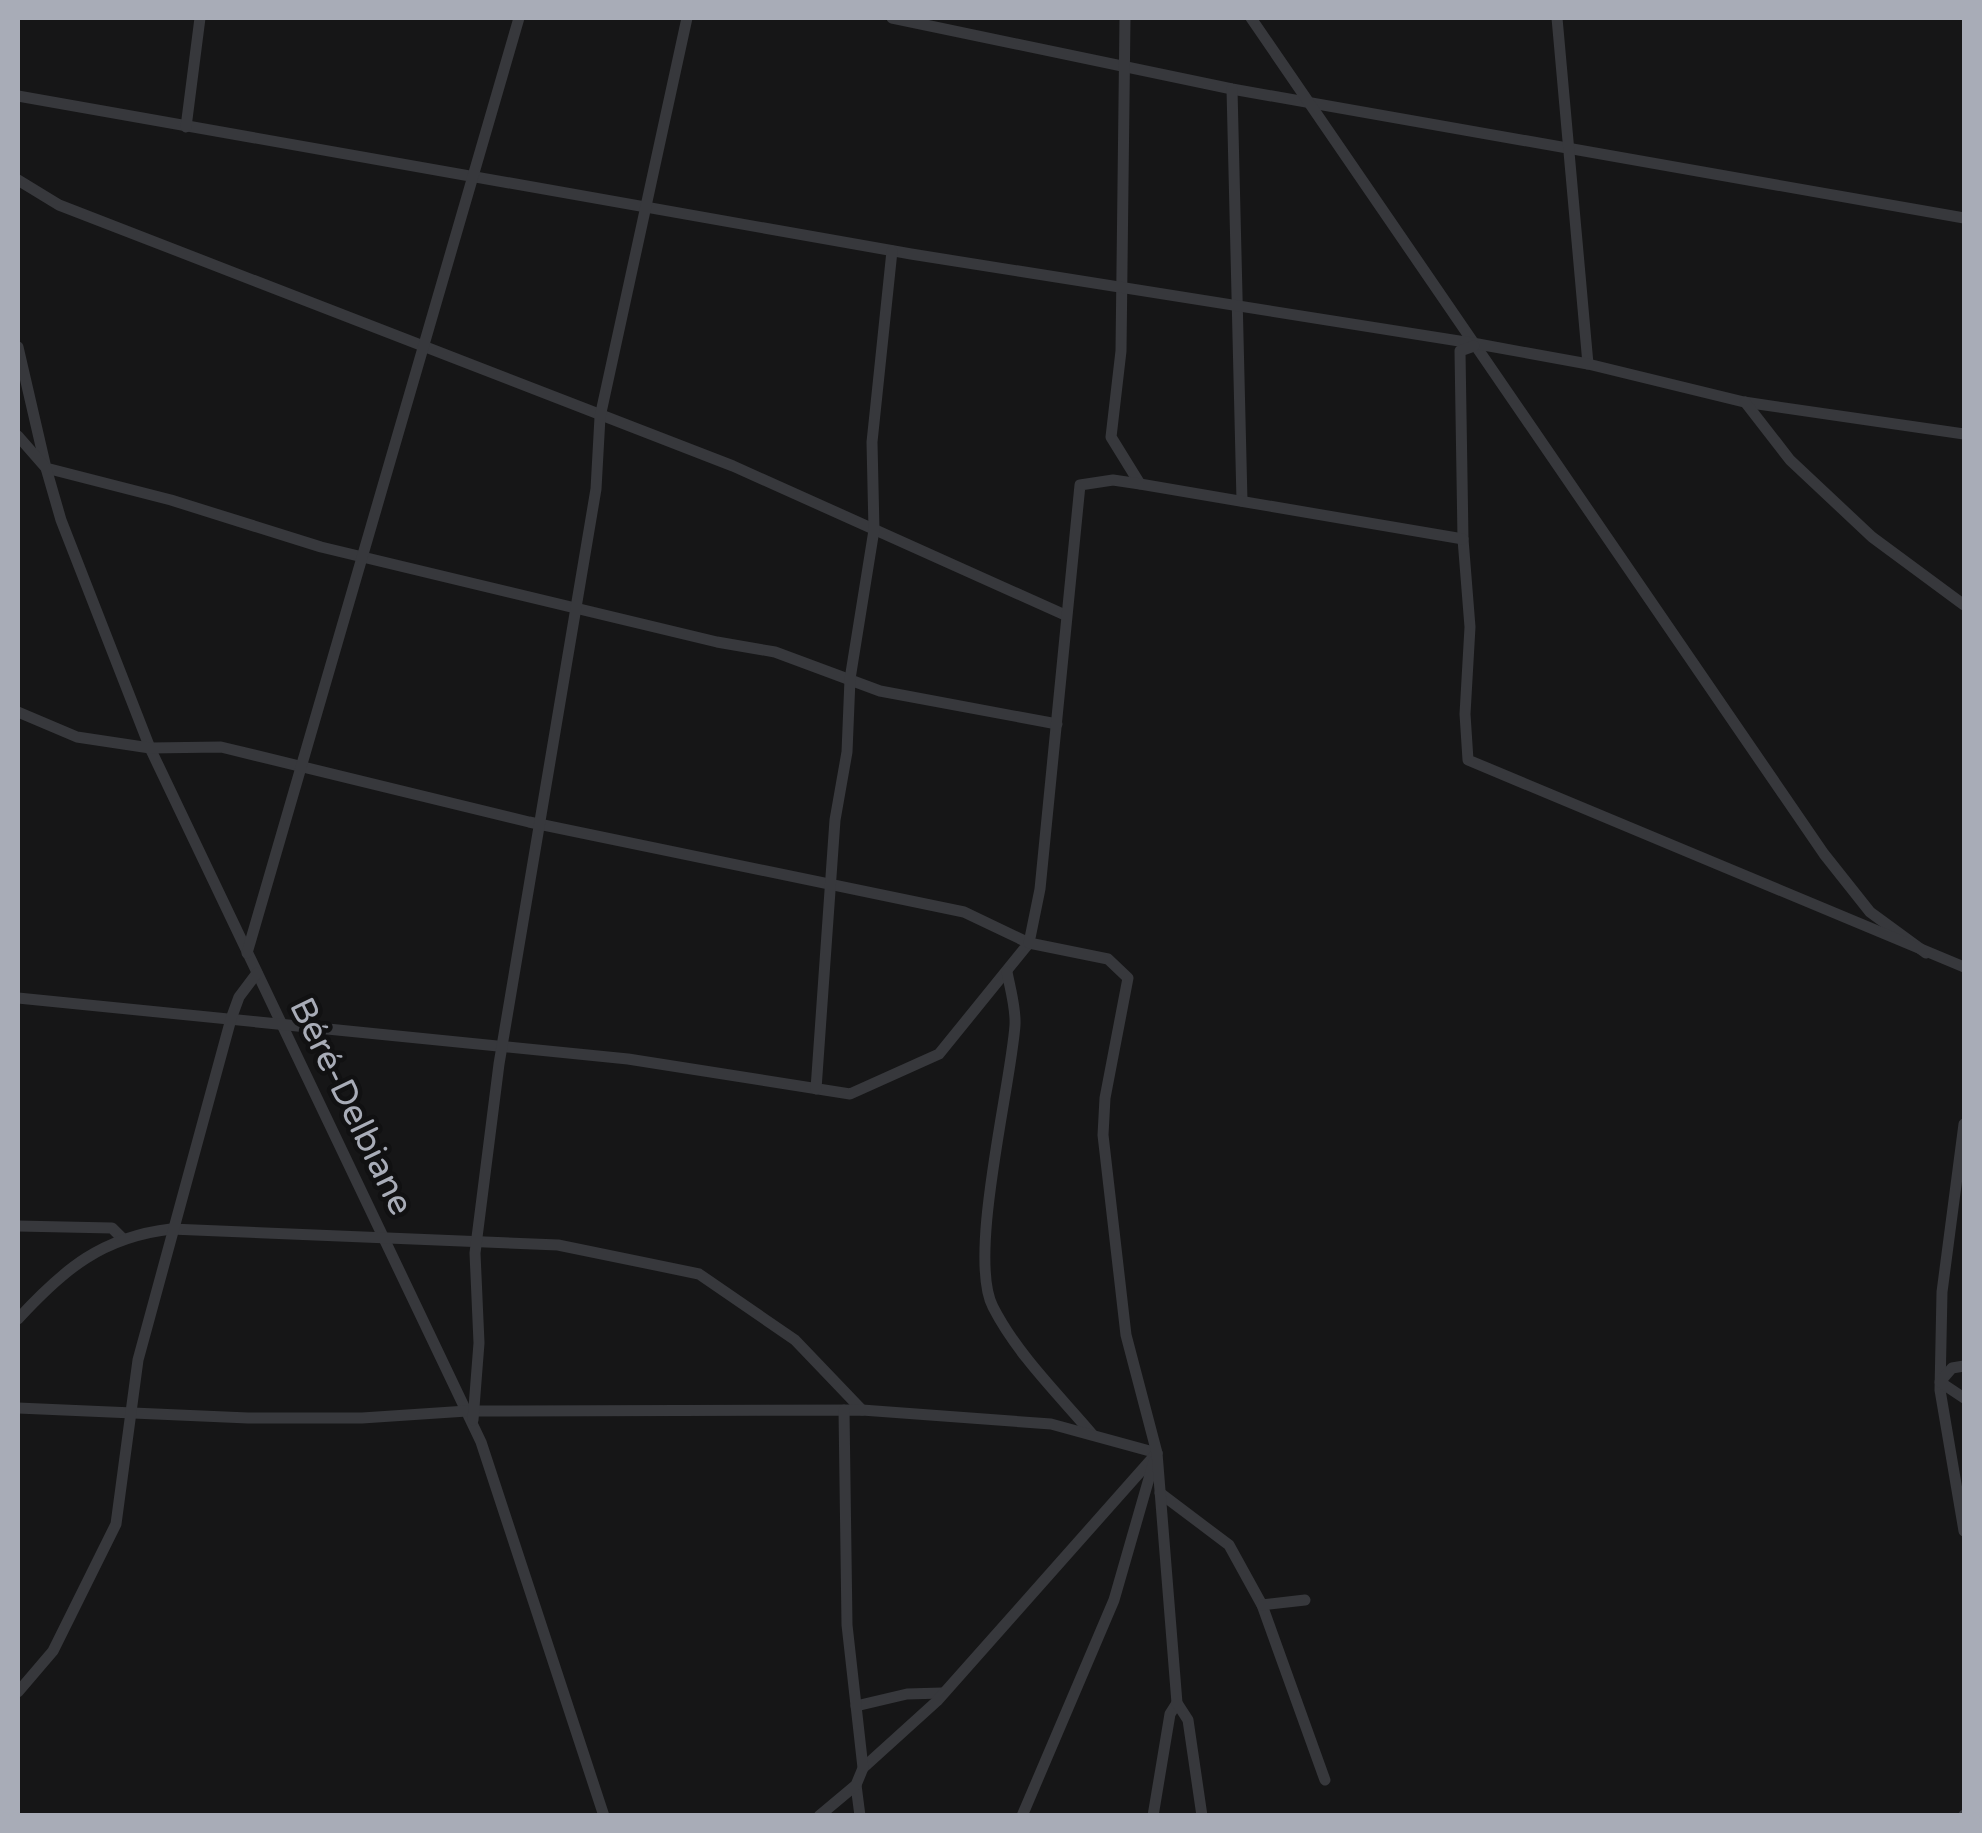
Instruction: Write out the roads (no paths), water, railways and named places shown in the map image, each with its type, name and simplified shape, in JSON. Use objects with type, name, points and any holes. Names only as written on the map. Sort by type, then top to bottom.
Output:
[{"type":"street","points":[[186,128],[200,18]]},
{"type":"street","points":[[247,953],[518,18]]},
{"type":"street","points":[[471,1415],[479,1342],[476,1241],[502,1046],[596,489],[600,417],[687,18]]},
{"type":"street","points":[[892,18],[1232,89],[1964,218]]},
{"type":"street","points":[[1125,18],[1123,290],[1111,436],[1140,484]]},
{"type":"street","points":[[1251,18],[1824,854],[1870,912],[1926,953]]},
{"type":"street","points":[[1556,18],[1588,364]]},
{"type":"street","points":[[1232,89],[1242,502]]},
{"type":"street","points":[[18,96],[892,251],[1478,344],[1588,364],[1744,402],[1964,434]]},
{"type":"street","points":[[18,180],[59,204],[733,466],[1065,615]]},
{"type":"street","points":[[816,1089],[828,886],[846,752],[850,679],[874,530],[872,442],[892,251]]},
{"type":"street","points":[[1478,344],[1460,351],[1463,539],[1470,627],[1465,714],[1468,760],[1964,968]]},
{"type":"street","points":[[18,347],[46,468],[362,557],[717,642],[776,652],[880,690],[1057,724]]},
{"type":"street","points":[[1744,402],[1790,460],[1872,536],[1964,605]]},
{"type":"street","name":"Béré-Delbiane","points":[[18,436],[46,468],[61,520],[150,748],[471,1415],[604,1816]]},
{"type":"street","points":[[18,998],[628,1058],[850,1094],[939,1054],[1029,943],[1040,889],[1065,615],[1082,505],[1080,485],[1113,480],[1463,539]]},
{"type":"street","points":[[18,712],[78,737],[150,748],[221,747],[540,824],[964,912],[1029,943],[1108,959],[1128,978],[1104,1098],[1103,1135],[1126,1335],[1157,1452],[1177,1703],[1188,1720],[1202,1816]]},
{"type":"street","points":[[18,1692],[53,1651],[116,1524],[138,1360],[171,1230],[231,1019],[239,997],[257,972]]},
{"type":"street","points":[[1007,972],[1016,1022],[999,1118],[986,1255],[990,1303],[1022,1350],[1093,1435]]},
{"type":"street","points":[[1964,1124],[1942,1292],[1940,1382],[1964,1531]]},
{"type":"street","points":[[18,1226],[112,1228],[122,1238]]},
{"type":"street","points":[[18,1319],[52,1283],[122,1238],[171,1230],[558,1245],[698,1274],[795,1340],[862,1410]]},
{"type":"street","points":[[1940,1382],[1952,1368],[1964,1366]]},
{"type":"street","points":[[1940,1382],[1964,1398]]},
{"type":"street","points":[[18,1408],[362,1418],[862,1410],[1052,1424],[1157,1452]]},
{"type":"street","points":[[844,1410],[848,1625],[862,1768],[856,1784],[860,1816]]},
{"type":"street","points":[[862,1768],[871,1765],[1030,1600],[1157,1452]]},
{"type":"street","points":[[1022,1816],[1114,1600],[1157,1452]]},
{"type":"street","points":[[1160,1493],[1229,1544],[1262,1605],[1325,1780]]},
{"type":"street","points":[[1262,1605],[1305,1600]]},
{"type":"street","points":[[856,1706],[907,1694],[942,1693]]},
{"type":"street","points":[[1153,1816],[1170,1714],[1177,1703]]},
{"type":"street","points":[[819,1816],[856,1784]]}]
